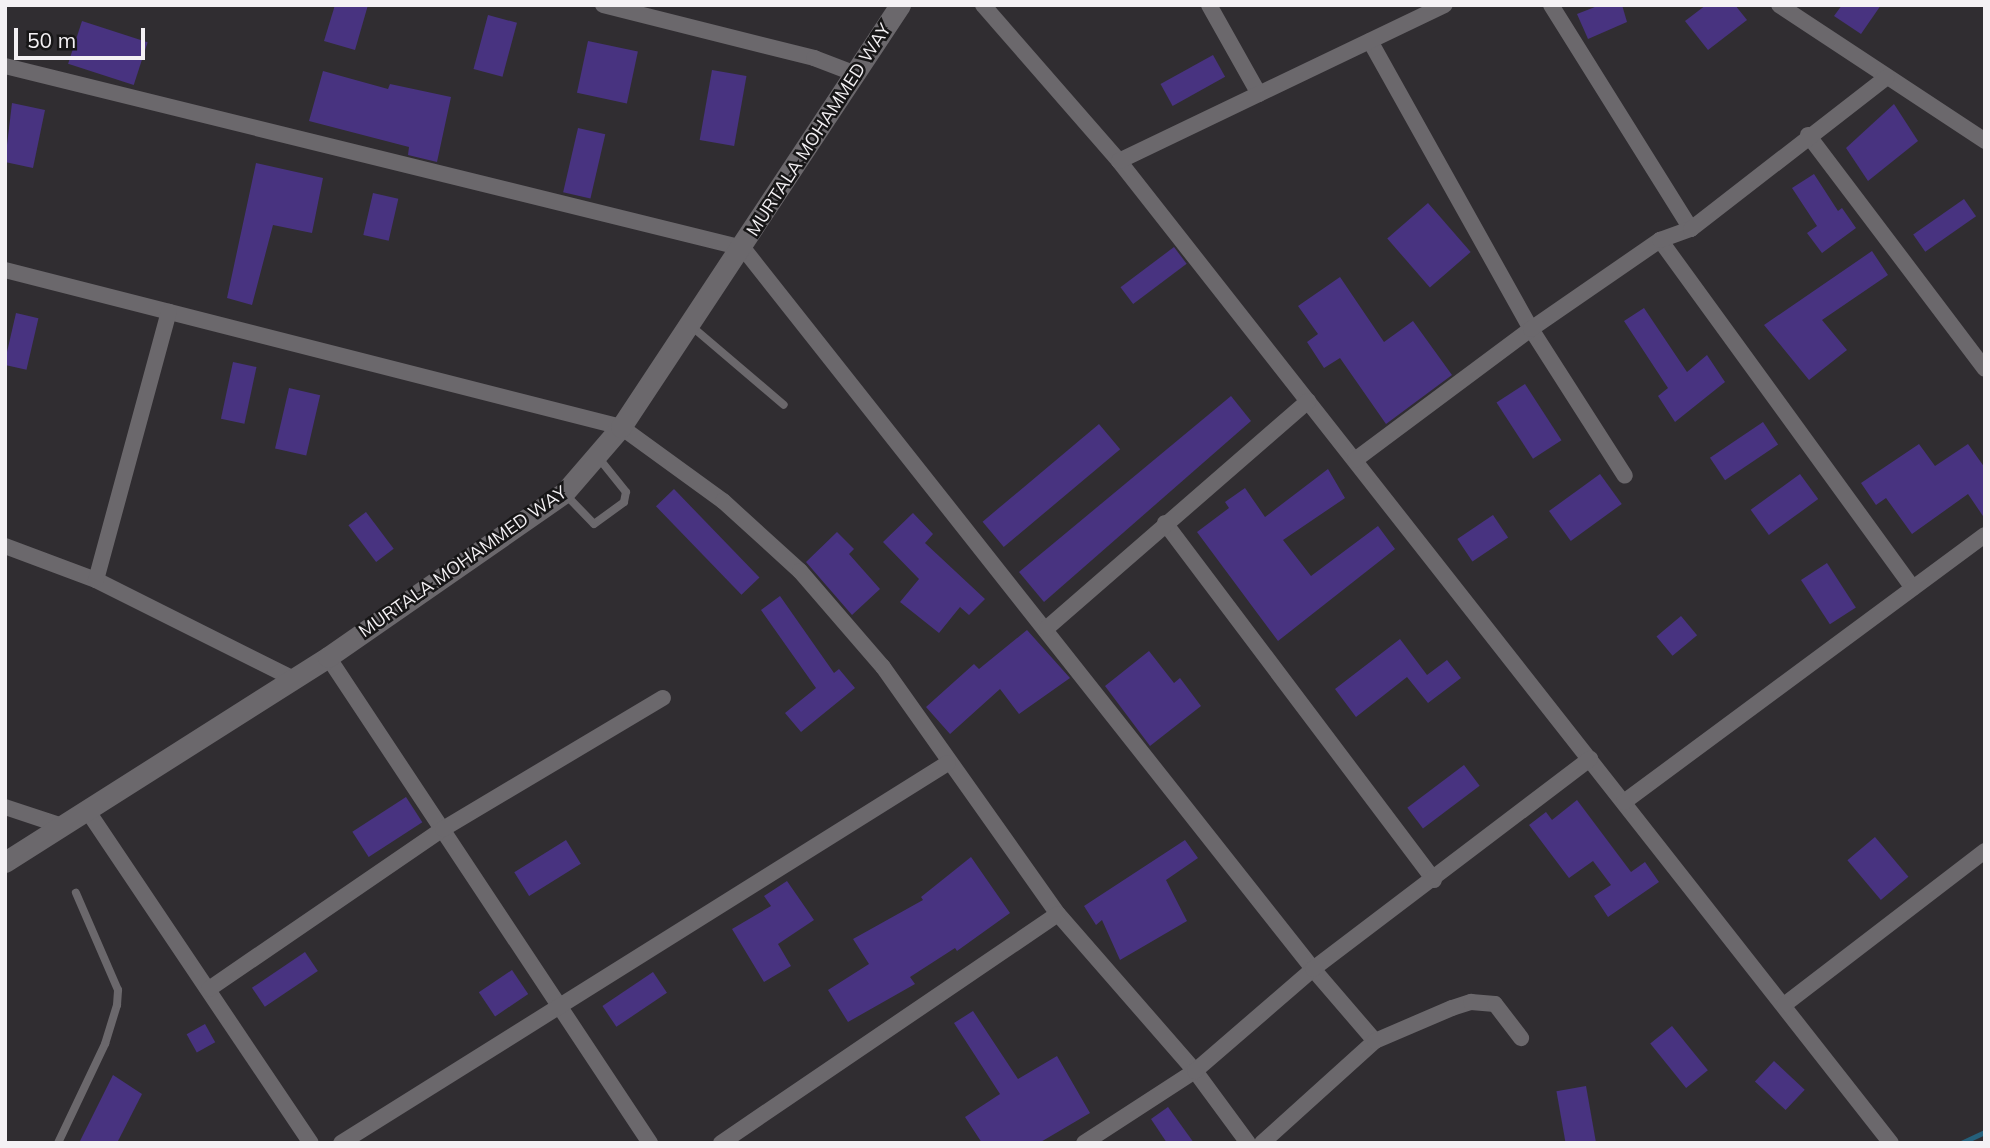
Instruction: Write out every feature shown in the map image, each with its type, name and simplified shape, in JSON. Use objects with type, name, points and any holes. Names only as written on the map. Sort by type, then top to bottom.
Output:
[{"type":"street","points":[[603,5],[814,58],[853,73]]},
{"type":"street","name":"MURTALA MOHAMMED WAY","points":[[5,862],[328,657],[564,493],[621,428],[743,248],[853,73],[900,5]]},
{"type":"street","points":[[983,5],[1119,161],[1891,1143]]},
{"type":"street","points":[[1209,5],[1259,94]]},
{"type":"street","points":[[1119,161],[1444,5]]},
{"type":"street","points":[[1551,5],[1691,229]]},
{"type":"street","points":[[1779,5],[1985,141]]},
{"type":"street","points":[[1370,41],[1531,329],[1625,476]]},
{"type":"street","points":[[5,66],[743,248],[1047,628],[1313,969],[1375,1041]]},
{"type":"street","points":[[1355,460],[1531,329],[1660,240],[1691,229],[1808,135],[1887,77]]},
{"type":"street","points":[[1808,135],[1985,369]]},
{"type":"street","points":[[1660,240],[1913,588]]},
{"type":"street","points":[[5,270],[621,428],[723,502],[800,570],[884,667],[948,763],[1058,914],[1195,1071],[1248,1143]]},
{"type":"street","points":[[96,580],[169,312]]},
{"type":"street","points":[[1047,628],[1308,401]]},
{"type":"street","points":[[1165,523],[1434,880]]},
{"type":"street","points":[[1624,802],[1985,535]]},
{"type":"street","points":[[5,546],[96,580],[294,679]]},
{"type":"street","points":[[328,657],[650,1143]]},
{"type":"street","points":[[209,989],[443,829],[663,698]]},
{"type":"street","points":[[1084,1143],[1195,1071],[1313,969],[1434,880],[1590,759]]},
{"type":"street","points":[[341,1143],[562,1009],[948,763]]},
{"type":"street","points":[[5,807],[62,826]]},
{"type":"street","points":[[87,810],[311,1143]]},
{"type":"street","points":[[1784,1005],[1985,851]]},
{"type":"street","points":[[721,1143],[1058,914]]},
{"type":"street","points":[[1262,1143],[1375,1041],[1452,1008],[1483,1002],[1504,1012],[1521,1038]]},
{"type":"lane","points":[[690,325],[784,405]]},
{"type":"lane","points":[[564,493],[594,524],[624,502],[626,492],[597,456]]},
{"type":"lane","points":[[58,1143],[109,1034],[117,1006],[118,990],[76,893]]},
{"type":"building","points":[[335,5],[368,5],[355,50],[324,41]]},
{"type":"building","points":[[1600,5],[1622,5],[1627,22],[1588,39],[1577,14]]},
{"type":"building","points":[[1706,5],[1735,5],[1747,20],[1708,50],[1685,21]]},
{"type":"building","points":[[1842,5],[1881,5],[1861,34],[1834,16]]},
{"type":"building","points":[[488,15],[517,23],[502,77],[474,69]]},
{"type":"building","points":[[82,21],[148,42],[134,85],[68,64]]},
{"type":"building","points":[[588,41],[638,52],[627,103],[577,93]]},
{"type":"building","points":[[1213,55],[1225,77],[1173,106],[1161,84]]},
{"type":"building","points":[[712,70],[746,76],[734,146],[700,140]]},
{"type":"building","points":[[323,71],[388,89],[390,84],[451,97],[437,162],[408,155],[409,147],[309,121]]},
{"type":"building","points":[[12,103],[45,110],[33,168],[5,162]]},
{"type":"building","points":[[1894,104],[1918,141],[1868,181],[1846,148]]},
{"type":"building","points":[[578,128],[605,134],[590,199],[563,192]]},
{"type":"building","points":[[256,163],[323,178],[312,233],[273,225],[252,305],[227,298]]},
{"type":"building","points":[[1814,174],[1838,211],[1842,208],[1856,228],[1822,253],[1807,233],[1817,226],[1792,188]]},
{"type":"building","points":[[373,193],[398,199],[389,241],[363,235]]},
{"type":"building","points":[[1964,199],[1976,216],[1925,252],[1913,235]]},
{"type":"building","points":[[1428,203],[1471,252],[1430,287],[1387,238]]},
{"type":"building","points":[[1174,247],[1187,264],[1133,304],[1120,287]]},
{"type":"building","points":[[1872,251],[1888,275],[1822,320],[1847,350],[1809,380],[1764,325]]},
{"type":"building","points":[[1340,277],[1384,342],[1413,321],[1452,375],[1386,424],[1340,358],[1324,368],[1307,342],[1318,334],[1298,306]]},
{"type":"building","points":[[1644,308],[1687,372],[1707,355],[1725,382],[1675,422],[1658,396],[1668,388],[1624,321]]},
{"type":"building","points":[[16,313],[38,318],[26,370],[5,365]]},
{"type":"building","points":[[233,362],[256,367],[244,424],[221,419]]},
{"type":"building","points":[[1525,384],[1561,440],[1533,459],[1496,403]]},
{"type":"building","points":[[289,388],[320,395],[306,456],[275,448]]},
{"type":"building","points":[[1231,396],[1251,421],[1044,602],[1019,572]]},
{"type":"building","points":[[1763,422],[1778,444],[1725,480],[1710,458]]},
{"type":"building","points":[[1099,424],[1120,449],[1004,547],[983,522]]},
{"type":"building","points":[[1919,444],[1935,466],[1968,444],[1985,468],[1985,519],[1968,494],[1912,534],[1886,498],[1876,505],[1861,483]]},
{"type":"building","points":[[1328,469],[1345,498],[1283,540],[1311,576],[1378,526],[1395,549],[1278,641],[1197,532],[1229,508],[1225,502],[1245,488],[1265,517]]},
{"type":"building","points":[[1600,474],[1622,504],[1571,541],[1549,511]]},
{"type":"building","points":[[1800,474],[1818,499],[1769,535],[1751,510]]},
{"type":"building","points":[[674,489],[759,577],[741,595],[656,506]]},
{"type":"building","points":[[366,512],[394,549],[376,562],[348,525]]},
{"type":"building","points":[[913,513],[933,534],[925,543],[985,599],[969,615],[960,607],[939,633],[900,602],[919,579],[883,542]]},
{"type":"building","points":[[1493,515],[1508,537],[1472,561],[1457,539]]},
{"type":"building","points":[[837,532],[854,549],[849,554],[880,589],[852,615],[806,562]]},
{"type":"building","points":[[1827,563],[1856,607],[1830,624],[1801,580]]},
{"type":"building","points":[[780,596],[834,673],[839,669],[855,688],[801,732],[785,713],[816,688],[761,610]]},
{"type":"building","points":[[1681,616],[1697,635],[1673,656],[1656,637]]},
{"type":"building","points":[[1027,630],[1070,678],[1019,714],[1000,689],[950,734],[926,707],[974,664],[979,669]]},
{"type":"building","points":[[1400,639],[1427,675],[1447,660],[1461,678],[1428,703],[1407,677],[1356,717],[1335,689]]},
{"type":"building","points":[[1149,651],[1174,683],[1180,678],[1201,706],[1150,746],[1105,686]]},
{"type":"building","points":[[1464,765],[1480,786],[1423,828],[1407,808]]},
{"type":"building","points":[[406,797],[422,822],[369,857],[352,832]]},
{"type":"building","points":[[1577,800],[1631,872],[1645,862],[1659,882],[1608,917],[1594,896],[1611,885],[1593,861],[1569,878],[1529,825],[1546,812],[1552,820]]},
{"type":"building","points":[[1875,837],[1908,877],[1881,900],[1847,860]]},
{"type":"building","points":[[566,840],[581,864],[529,896],[514,872]]},
{"type":"building","points":[[1185,840],[1198,858],[1166,880],[1187,921],[1120,960],[1102,920],[1096,925],[1084,906]]},
{"type":"building","points":[[971,857],[1010,913],[957,951],[955,948],[910,977],[915,984],[848,1022],[828,990],[869,964],[853,939],[923,900],[921,897]]},
{"type":"building","points":[[787,881],[814,920],[778,944],[791,966],[764,982],[732,929],[771,906],[764,896]]},
{"type":"building","points":[[305,952],[318,971],[265,1007],[252,988]]},
{"type":"building","points":[[512,970],[528,994],[495,1016],[479,992]]},
{"type":"building","points":[[653,972],[667,993],[616,1027],[602,1006]]},
{"type":"building","points":[[973,1011],[1018,1079],[1057,1056],[1090,1113],[1039,1143],[982,1143],[965,1117],[1000,1094],[954,1023]]},
{"type":"building","points":[[205,1024],[215,1042],[197,1053],[187,1034]]},
{"type":"building","points":[[1672,1026],[1708,1070],[1686,1088],[1650,1044]]},
{"type":"building","points":[[1774,1061],[1805,1090],[1786,1110],[1755,1081]]},
{"type":"building","points":[[113,1075],[142,1094],[117,1143],[79,1143]]},
{"type":"building","points":[[1586,1086],[1596,1143],[1566,1143],[1556,1091]]},
{"type":"building","points":[[1168,1107],[1194,1143],[1167,1143],[1151,1119]]},
{"type":"waterway","points":[[1961,1143],[1985,1132]]}]
